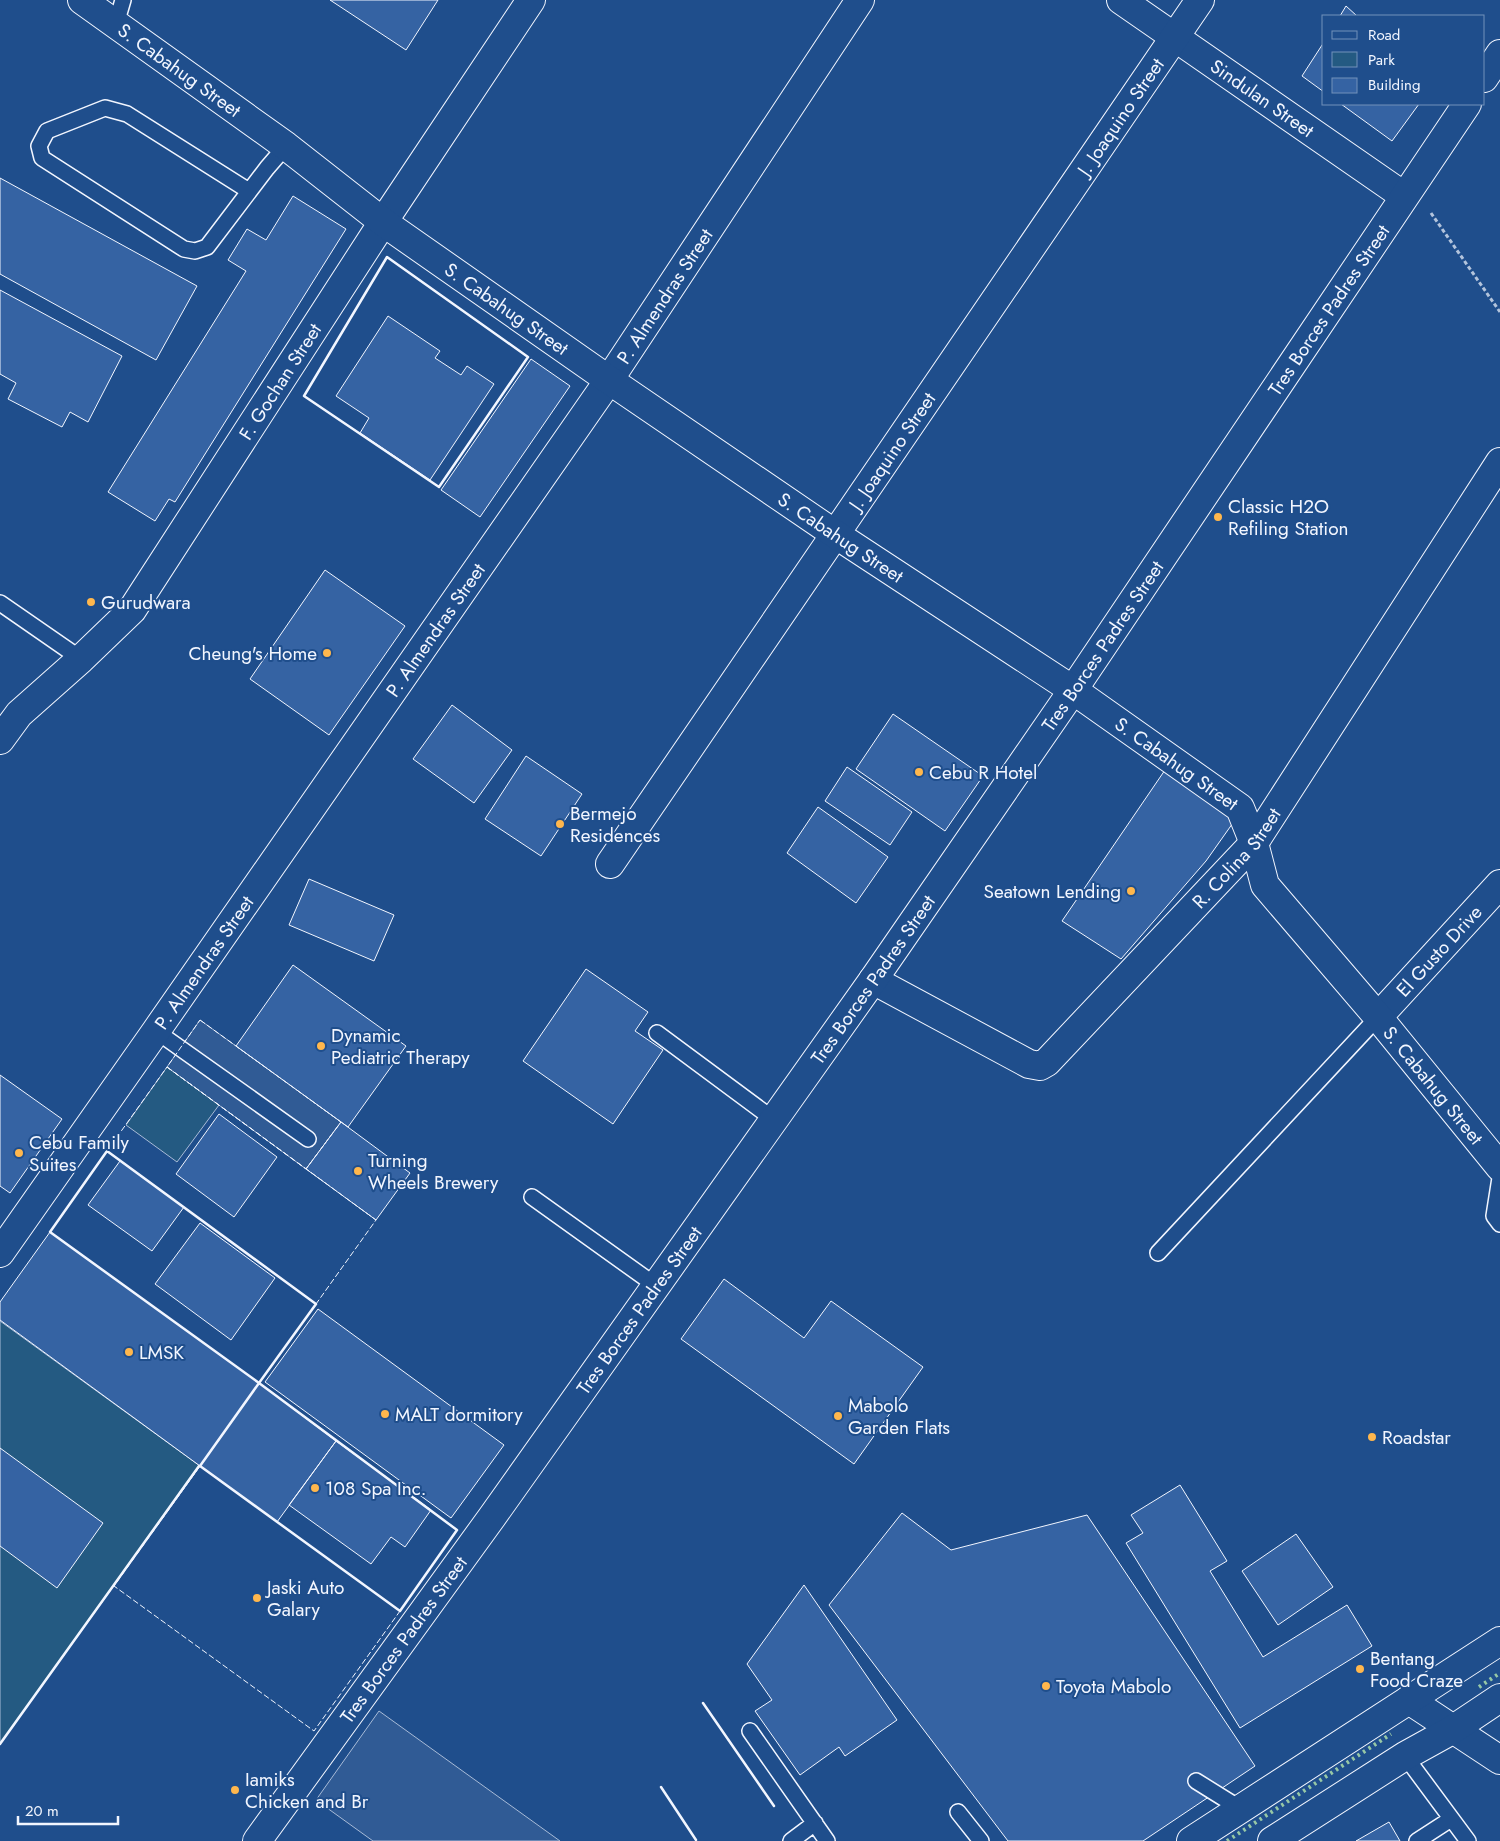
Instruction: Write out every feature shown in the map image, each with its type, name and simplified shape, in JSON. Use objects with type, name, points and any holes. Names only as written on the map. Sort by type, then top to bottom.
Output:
[{"type":"street","name":"S. Cabahug Street","points":[[82,0],[120,12],[383,222],[609,380],[835,534],[1074,690],[1240,808],[1254,843],[1265,885],[1378,1017],[1500,1167]]},
{"type":"street","name":"F. Gochan Street","points":[[0,740],[19,714],[81,659],[132,610],[383,222],[531,0]]},
{"type":"street","name":"P. Almendras Street","points":[[0,1253],[156,1032],[609,380],[860,0]]},
{"type":"street","name":"Sindulan Street","points":[[1121,0],[1404,196]]},
{"type":"street","name":"J. Joaquino Street","points":[[610,864],[1200,0]]},
{"type":"street","points":[[1485,76],[1500,54]]},
{"type":"street","name":"Tres Borces Padres Street","points":[[257,1841],[387,1663],[873,980],[1074,690],[1466,105]]},
{"type":"street","name":"R. Colina Street","points":[[873,980],[1029,1064],[1040,1066],[1047,1062],[1254,843],[1500,462]]},
{"type":"street","name":"El Gusto Drive","points":[[1378,1017],[1500,884]]},
{"type":"street","points":[[1191,1841],[1500,1641]]},
{"type":"street","points":[[1272,1841],[1404,1756],[1452,1730],[1500,1698]]},
{"type":"street","points":[[1409,1700],[1500,1760]]},
{"type":"lane","points":[[249,191],[126,114],[105,108],[48,131],[39,146],[42,158],[184,249],[195,251],[206,247],[286,146]]},
{"type":"lane","points":[[0,603],[81,659]]},
{"type":"lane","points":[[1158,1253],[1378,1017]]},
{"type":"lane","points":[[156,1032],[308,1139]]},
{"type":"lane","points":[[657,1033],[773,1119]]},
{"type":"lane","points":[[1500,1178],[1494,1216],[1500,1224]]},
{"type":"lane","points":[[532,1197],[655,1286]]},
{"type":"lane","points":[[750,1731],[828,1841]]},
{"type":"lane","points":[[1404,1756],[1468,1841]]},
{"type":"lane","points":[[1196,1781],[1241,1809]]},
{"type":"lane","points":[[958,1812],[981,1841]]},
{"type":"lane","points":[[1417,1841],[1451,1819]]},
{"type":"lane","points":[[791,1841],[815,1823]]},
{"type":"path","points":[[1404,196],[1425,205],[1500,312]]},
{"type":"green space","points":[[167,1067],[219,1105],[177,1162],[126,1125]]},
{"type":"green space","points":[[0,1321],[200,1466],[0,1744]]},
{"type":"shaded area","points":[[200,1020],[341,1122],[306,1169],[167,1067]]},
{"type":"shaded area","points":[[379,1711],[560,1841],[373,1841],[316,1800]]},
{"type":"building","points":[[330,0],[438,0],[406,50]]},
{"type":"building","points":[[1346,6],[1356,15],[1341,15]]},
{"type":"building","points":[[1322,45],[1322,91],[1302,76]]},
{"type":"building","points":[[1342,105],[1418,105],[1392,141]]},
{"type":"building","points":[[0,178],[197,286],[156,360],[0,274]]},
{"type":"building","points":[[293,196],[346,229],[175,502],[169,499],[155,521],[108,492],[246,271],[228,260],[247,229],[266,240]]},
{"type":"building","points":[[0,290],[122,356],[88,422],[70,412],[62,427],[8,399],[16,383],[0,374]]},
{"type":"building","points":[[388,316],[440,351],[435,358],[461,375],[467,366],[494,384],[430,480],[360,433],[369,418],[336,396]]},
{"type":"building","points":[[531,359],[570,386],[480,517],[441,490]]},
{"type":"building","name":"Cheung's Home","points":[[325,570],[405,626],[329,735],[250,679]]},
{"type":"building","points":[[452,705],[512,750],[474,803],[413,759]]},
{"type":"building","name":"Cebu R Hotel","points":[[893,714],[983,776],[945,831],[856,769]]},
{"type":"building","points":[[526,756],[582,794],[541,856],[485,819]]},
{"type":"building","points":[[847,767],[912,812],[890,845],[825,801]]},
{"type":"building","name":"Seatown Lending","points":[[1165,770],[1235,820],[1206,861],[1121,959],[1062,921]]},
{"type":"building","points":[[818,807],[888,857],[856,903],[787,853]]},
{"type":"building","points":[[309,879],[394,915],[374,961],[289,925]]},
{"type":"building","name":"Dynamic Pediatric Therapy","points":[[293,965],[406,1046],[348,1127],[236,1046]]},
{"type":"building","points":[[586,969],[648,1012],[635,1031],[663,1050],[613,1124],[523,1061]]},
{"type":"building","name":"Cebu Family Suites","points":[[0,1075],[62,1119],[10,1193],[0,1186]]},
{"type":"building","points":[[219,1114],[277,1157],[234,1217],[176,1174]]},
{"type":"building","name":"Turning Wheels Brewery","points":[[341,1122],[410,1173],[376,1220],[306,1169]]},
{"type":"building","points":[[120,1161],[184,1207],[152,1251],[88,1205]]},
{"type":"building","points":[[200,1223],[275,1278],[231,1340],[155,1284]]},
{"type":"building","name":"LMSK","points":[[50,1232],[259,1383],[200,1466],[0,1320],[0,1302]]},
{"type":"building","name":"Mabolo Garden Flats","points":[[724,1279],[804,1338],[831,1301],[923,1367],[854,1464],[681,1339]]},
{"type":"building","name":"MALT dormitory","points":[[318,1309],[504,1445],[451,1518],[265,1382]]},
{"type":"building","points":[[259,1383],[336,1441],[277,1522],[200,1466]]},
{"type":"building","points":[[336,1441],[431,1510],[405,1547],[391,1537],[371,1564],[289,1505]]},
{"type":"building","points":[[0,1448],[103,1523],[57,1588],[0,1546]]},
{"type":"building","points":[[1180,1485],[1227,1561],[1210,1571],[1263,1657],[1347,1605],[1372,1646],[1240,1728],[1126,1543],[1143,1533],[1131,1515]]},
{"type":"building","name":"Toyota Mabolo","points":[[902,1513],[951,1550],[1087,1515],[1255,1766],[1143,1841],[1008,1841],[829,1605]]},
{"type":"building","points":[[1296,1534],[1333,1587],[1278,1625],[1242,1571]]},
{"type":"building","points":[[804,1585],[897,1720],[845,1756],[839,1747],[800,1775],[755,1711],[772,1700],[747,1664]]},
{"type":"building","points":[[1389,1822],[1400,1841],[1356,1841]]},
{"type":"hedge","points":[[1479,1687],[1500,1673]]},
{"type":"hedge","points":[[1227,1841],[1391,1734]]},
{"type":"fence","points":[[200,1020],[341,1122],[306,1169],[167,1067],[200,1020]]},
{"type":"fence","points":[[167,1067],[376,1220],[316,1304],[107,1151],[167,1067]]},
{"type":"fence","points":[[200,1466],[400,1611],[314,1731],[114,1586],[200,1466]]},
{"type":"wall","points":[[387,257],[528,357],[439,487],[304,396],[387,257]]},
{"type":"wall","points":[[107,1151],[316,1304],[259,1383],[50,1232],[107,1151]]},
{"type":"wall","points":[[259,1383],[457,1530],[400,1611],[200,1466],[259,1383]]},
{"type":"wall","points":[[0,1744],[199,1466]]},
{"type":"wall","points":[[703,1703],[774,1806]]},
{"type":"wall","points":[[661,1787],[696,1840]]},
{"type":"place","name":"Classic H2O Refiling Station","points":[[1218,517]]},
{"type":"place","name":"Gurudwara","points":[[91,602]]},
{"type":"place","name":"Cheung's Home","points":[[327,653]]},
{"type":"place","name":"Cebu R Hotel","points":[[919,772]]},
{"type":"place","name":"Bermejo Residences","points":[[560,824]]},
{"type":"place","name":"Seatown Lending","points":[[1131,891]]},
{"type":"place","name":"Dynamic Pediatric Therapy","points":[[321,1046]]},
{"type":"place","name":"Cebu Family Suites","points":[[19,1153]]},
{"type":"place","name":"Turning Wheels Brewery","points":[[358,1171]]},
{"type":"place","name":"LMSK","points":[[129,1352]]},
{"type":"place","name":"MALT dormitory","points":[[385,1414]]},
{"type":"place","name":"Mabolo Garden Flats","points":[[838,1416]]},
{"type":"place","name":"Roadstar","points":[[1372,1437]]},
{"type":"place","name":"108 Spa Inc.","points":[[315,1488]]},
{"type":"place","name":"Jaski Auto Galary","points":[[257,1598]]},
{"type":"place","name":"Bentang Food Craze","points":[[1360,1669]]},
{"type":"place","name":"Toyota Mabolo","points":[[1046,1686]]},
{"type":"place","name":"Iamiks Chicken and Br","points":[[235,1790]]}]
